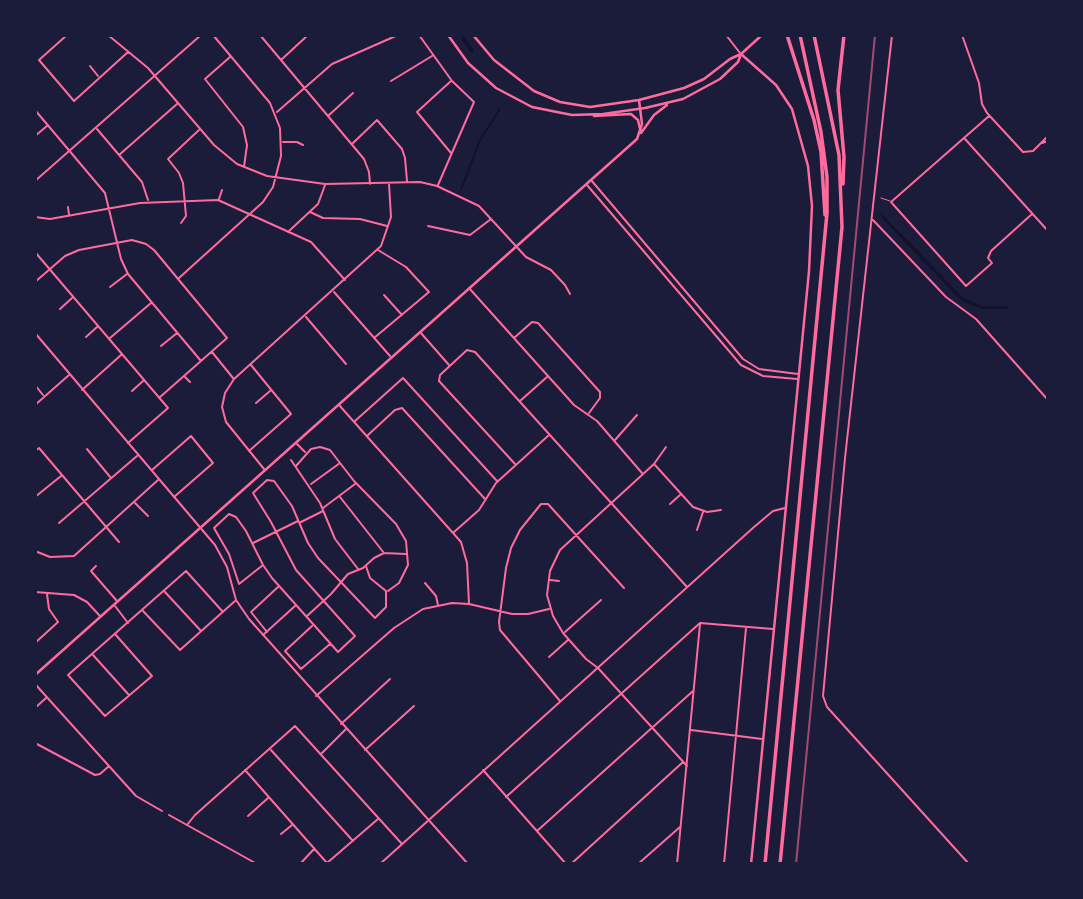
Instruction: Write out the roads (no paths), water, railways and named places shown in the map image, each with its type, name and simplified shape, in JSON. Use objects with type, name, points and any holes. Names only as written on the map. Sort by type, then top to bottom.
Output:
[{"type":"highway","points":[[787,35],[805,87],[821,152],[826,234]]},
{"type":"highway","points":[[765,864],[826,234],[825,161],[800,35]]},
{"type":"highway","points":[[780,864],[842,227],[842,197],[835,130],[814,35]]},
{"type":"highway","points":[[842,197],[845,169],[838,90],[844,35]]},
{"type":"main road","points":[[448,35],[476,71],[511,97],[550,112],[604,117],[631,114],[638,120],[641,133]]},
{"type":"main road","points":[[472,35],[488,54],[517,79],[552,99],[590,107],[639,100],[695,84],[741,54],[762,35]]},
{"type":"main road","points":[[35,675],[591,180],[641,133],[656,112],[720,79],[738,62],[741,54]]},
{"type":"main road","points":[[741,54],[776,86],[792,109],[809,174],[812,235],[751,864]]},
{"type":"main road","points":[[639,100],[641,133]]},
{"type":"main road","points":[[587,115],[674,102]]},
{"type":"street","points":[[67,35],[39,60],[74,101],[128,51]]},
{"type":"street","points":[[108,35],[155,76],[220,152],[243,167],[259,174],[325,184],[425,183],[438,186],[474,202],[530,260],[555,274],[570,294]]},
{"type":"street","points":[[35,181],[201,35]]},
{"type":"street","points":[[178,279],[267,197],[276,177],[282,142],[275,114],[265,96],[213,35]]},
{"type":"street","points":[[260,35],[352,144],[366,163],[370,184]]},
{"type":"street","points":[[281,60],[308,35]]},
{"type":"street","points":[[275,114],[332,64],[398,35]]},
{"type":"street","points":[[419,35],[452,81],[474,102],[438,186]]},
{"type":"street","points":[[726,35],[741,54]]},
{"type":"street","points":[[892,35],[845,458],[823,696],[827,707],[969,864]]},
{"type":"street","points":[[963,35],[971,65],[980,84],[983,107],[989,116],[1021,151],[1032,152],[1048,136]]},
{"type":"street","points":[[391,81],[433,55]]},
{"type":"street","points":[[231,56],[205,79],[243,127],[247,145],[243,167]]},
{"type":"street","points":[[90,66],[99,77]]},
{"type":"street","points":[[451,153],[417,112],[452,81]]},
{"type":"street","points":[[328,116],[353,93]]},
{"type":"street","points":[[119,155],[177,103]]},
{"type":"street","points":[[35,110],[105,193],[121,259],[128,274],[201,361]]},
{"type":"street","points":[[989,116],[891,202],[966,286],[992,263],[988,258],[991,251],[1032,214]]},
{"type":"street","points":[[352,144],[377,120],[402,149],[407,183]]},
{"type":"street","points":[[35,136],[48,125]]},
{"type":"street","points":[[96,128],[144,186],[149,202]]},
{"type":"street","points":[[181,223],[186,218],[181,177],[168,159],[200,130]]},
{"type":"street","points":[[964,138],[1048,231]]},
{"type":"street","points":[[1041,143],[1048,141]]},
{"type":"street","points":[[282,142],[297,142],[303,145]]},
{"type":"street","points":[[591,180],[743,359],[759,369],[798,374]]},
{"type":"street","points":[[265,470],[229,427],[223,413],[223,397],[234,379],[378,250],[384,241],[391,217],[389,183]]},
{"type":"street","points":[[288,232],[321,200],[325,184]]},
{"type":"street","points":[[586,184],[742,365],[763,376],[797,379]]},
{"type":"street","points":[[218,200],[222,190]]},
{"type":"street","points":[[35,217],[45,219],[70,216],[149,202],[218,200],[315,245],[345,280]]},
{"type":"street","points":[[68,207],[70,216]]},
{"type":"street","points":[[310,212],[323,218],[360,219],[388,226]]},
{"type":"street","points":[[428,226],[470,235],[491,219]]},
{"type":"street","points":[[873,219],[946,297],[976,319],[1048,400]]},
{"type":"street","points":[[35,282],[75,251],[132,240],[146,244],[227,338],[159,398]]},
{"type":"street","points":[[374,338],[429,292],[406,267],[378,250]]},
{"type":"street","points":[[35,252],[167,408],[128,443]]},
{"type":"street","points":[[110,286],[128,274]]},
{"type":"street","points":[[469,288],[574,405],[588,414],[643,474]]},
{"type":"street","points":[[333,291],[390,357]]},
{"type":"street","points":[[384,295],[402,315]]},
{"type":"street","points":[[61,309],[73,298]]},
{"type":"street","points":[[109,339],[152,303]]},
{"type":"street","points":[[305,316],[346,364]]},
{"type":"street","points":[[514,338],[535,322],[599,391],[601,396],[588,414]]},
{"type":"street","points":[[86,337],[98,327]]},
{"type":"street","points":[[420,331],[450,366]]},
{"type":"street","points":[[160,346],[177,332]]},
{"type":"street","points":[[35,333],[223,557],[236,600],[248,620],[468,864]]},
{"type":"street","points":[[515,464],[439,379],[471,349],[687,587]]},
{"type":"street","points":[[212,352],[234,379]]},
{"type":"street","points":[[82,390],[122,354]]},
{"type":"street","points":[[249,451],[291,414],[250,365]]},
{"type":"street","points":[[35,405],[69,374]]},
{"type":"street","points":[[184,376],[190,382]]},
{"type":"street","points":[[520,401],[547,376]]},
{"type":"street","points":[[354,422],[403,378],[497,481]]},
{"type":"street","points":[[132,391],[144,381]]},
{"type":"street","points":[[35,385],[44,397]]},
{"type":"street","points":[[256,403],[271,390]]},
{"type":"street","points":[[339,404],[461,542],[466,557],[469,604]]},
{"type":"street","points":[[367,435],[401,407],[485,499]]},
{"type":"street","points":[[614,441],[637,415]]},
{"type":"street","points":[[454,532],[479,510],[497,481],[550,434]]},
{"type":"street","points":[[151,471],[191,436],[213,463],[174,497]]},
{"type":"street","points":[[296,442],[306,453]]},
{"type":"street","points":[[35,451],[39,447],[119,542]]},
{"type":"street","points":[[666,447],[654,464],[575,534],[557,554],[548,580],[550,609],[563,633],[687,766]]},
{"type":"street","points":[[87,449],[111,478]]},
{"type":"street","points":[[296,466],[312,449],[327,449],[396,524],[406,541],[408,565],[405,575],[396,586],[386,591],[370,578],[366,566]]},
{"type":"street","points":[[59,523],[138,455]]},
{"type":"street","points":[[291,460],[310,485],[335,539],[358,569]]},
{"type":"street","points":[[310,485],[341,462]]},
{"type":"street","points":[[654,464],[692,506],[703,511],[721,510]]},
{"type":"street","points":[[35,497],[61,475]]},
{"type":"street","points":[[35,551],[50,557],[74,556],[159,480]]},
{"type":"street","points":[[263,565],[239,584],[229,554],[213,529],[231,514],[241,524],[263,565],[279,586],[338,652],[355,636],[288,558],[276,531],[252,494],[267,480],[272,480],[289,500],[312,549],[375,618],[386,607],[386,591]]},
{"type":"street","points":[[253,543],[323,510],[357,482]]},
{"type":"street","points":[[670,503],[681,495]]},
{"type":"street","points":[[340,497],[384,553]]},
{"type":"street","points":[[134,502],[148,516]]},
{"type":"street","points":[[560,701],[505,638],[499,626],[511,548],[524,524],[544,503],[550,506],[624,587]]},
{"type":"street","points":[[380,864],[769,513],[786,508]]},
{"type":"street","points":[[697,530],[703,511]]},
{"type":"street","points":[[306,617],[345,576],[366,566],[374,558],[384,553],[408,554]]},
{"type":"street","points":[[96,566],[91,570],[118,602]]},
{"type":"street","points":[[115,634],[152,676],[106,716],[68,675],[186,571],[223,612]]},
{"type":"street","points":[[548,580],[559,581]]},
{"type":"street","points":[[425,583],[436,596],[438,605]]},
{"type":"street","points":[[267,632],[251,612],[279,586]]},
{"type":"street","points":[[164,591],[201,631]]},
{"type":"street","points":[[35,592],[63,593],[78,597],[87,602],[100,617]]},
{"type":"street","points":[[35,643],[58,622],[50,609],[47,593]]},
{"type":"street","points":[[143,610],[180,650],[236,600]]},
{"type":"street","points":[[563,633],[601,600]]},
{"type":"street","points":[[316,696],[418,612],[438,605],[469,604],[500,613],[528,614],[550,609]]},
{"type":"street","points":[[114,606],[128,623]]},
{"type":"street","points":[[263,635],[296,606]]},
{"type":"street","points":[[506,797],[700,623],[774,629]]},
{"type":"street","points":[[677,864],[700,623]]},
{"type":"street","points":[[312,625],[285,651],[301,669],[330,644]]},
{"type":"street","points":[[724,864],[746,627]]},
{"type":"street","points":[[549,657],[568,639]]},
{"type":"street","points":[[92,654],[129,695]]},
{"type":"street","points":[[341,724],[390,679]]},
{"type":"street","points":[[35,684],[136,796],[162,811]]},
{"type":"street","points":[[537,831],[694,690]]},
{"type":"street","points":[[35,708],[47,698]]},
{"type":"street","points":[[365,750],[414,706]]},
{"type":"street","points":[[187,825],[295,726],[402,844]]},
{"type":"street","points":[[321,754],[346,730]]},
{"type":"street","points":[[691,730],[763,739]]},
{"type":"street","points":[[35,743],[97,775],[109,766]]},
{"type":"street","points":[[270,749],[353,841]]},
{"type":"street","points":[[571,864],[683,762]]},
{"type":"street","points":[[245,770],[327,863],[378,818]]},
{"type":"street","points":[[483,770],[566,864]]},
{"type":"street","points":[[248,816],[269,797]]},
{"type":"street","points":[[169,815],[257,864]]},
{"type":"street","points":[[281,834],[293,824]]},
{"type":"street","points":[[638,864],[681,826]]},
{"type":"street","points":[[300,864],[314,848]]},
{"type":"lane","points":[[881,198],[891,202]]},
{"type":"waterway","points":[[461,35],[472,51]]},
{"type":"waterway","points":[[461,190],[480,140],[500,109]]},
{"type":"railway","points":[[796,864],[875,35]]}]
